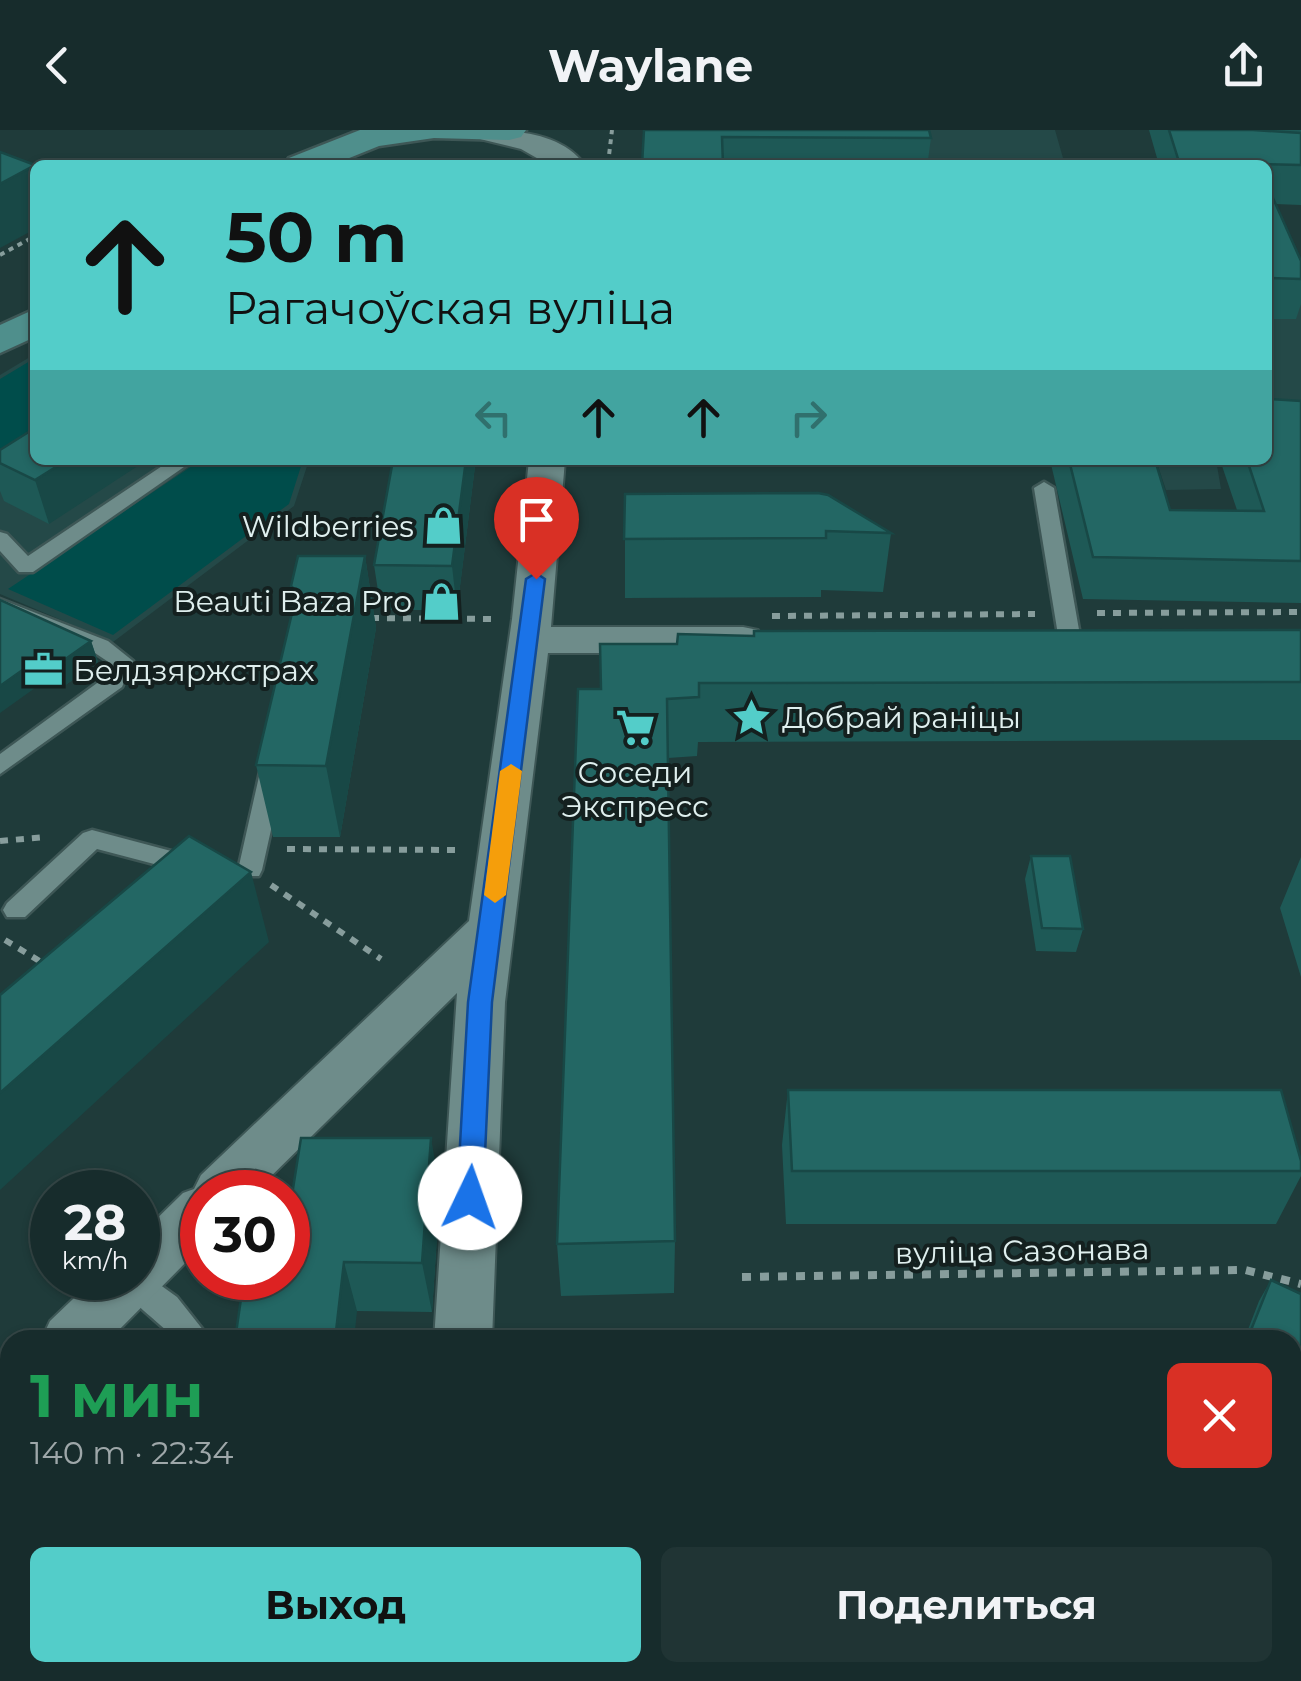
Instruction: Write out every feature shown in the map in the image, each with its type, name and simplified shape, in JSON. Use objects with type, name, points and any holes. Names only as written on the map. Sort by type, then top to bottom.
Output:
[{"type":"main road","points":[[303,160],[316,138],[315,130]]},
{"type":"main road","points":[[307,160],[346,130]]},
{"type":"main road","points":[[313,160],[372,138],[425,130]]},
{"type":"main road","points":[[442,130],[499,132]]},
{"type":"main road","points":[[0,341],[30,324]]},
{"type":"street","points":[[573,160],[577,130]]},
{"type":"street","points":[[499,132],[531,142],[563,160]]},
{"type":"street","points":[[463,1330],[480,1002],[492,928],[512,630],[546,465]]},
{"type":"street","points":[[512,630],[769,629]]},
{"type":"street","points":[[243,1170],[492,928]]},
{"type":"street","points":[[160,1251],[180,1232]]},
{"type":"street","points":[[80,1330],[111,1300]]},
{"type":"lane","points":[[0,538],[26,567],[177,465]]},
{"type":"lane","points":[[1044,488],[1068,634]]},
{"type":"lane","points":[[0,606],[100,646],[122,661],[114,682],[0,766]]},
{"type":"lane","points":[[252,859],[275,756]]},
{"type":"lane","points":[[16,910],[92,839],[206,869]]},
{"type":"lane","points":[[158,1300],[187,1330]]},
{"type":"path","points":[[609,160],[612,130]]},
{"type":"path","points":[[24,235],[30,236]]},
{"type":"path","points":[[0,256],[30,239]]},
{"type":"path","points":[[769,629],[1068,634],[1301,612]]},
{"type":"path","points":[[362,618],[512,630]]},
{"type":"path","points":[[252,859],[456,850]]},
{"type":"path","points":[[252,859],[381,959]]},
{"type":"path","points":[[0,937],[57,971]]},
{"type":"path","name":"вуліца Сазонава","points":[[742,1278],[1246,1270],[1301,1284]]},
{"type":"shaded area","points":[[645,130],[1055,130],[1064,160],[643,160]]},
{"type":"shaded area","points":[[1272,227],[1301,290],[1301,406],[1272,409]]},
{"type":"shaded area","points":[[30,357],[30,465],[307,465],[294,506],[113,642],[0,594],[0,375]]},
{"type":"shaded area","points":[[30,361],[30,463],[0,482],[0,379]]},
{"type":"shaded area","points":[[194,465],[301,465],[289,504],[113,635],[8,589]]},
{"type":"shaded area","points":[[1158,465],[1217,465],[1221,489],[1166,490]]},
{"type":"building","points":[[644,130],[929,130],[931,138],[722,137],[723,160],[642,160]]},
{"type":"building","points":[[1169,130],[1301,133],[1301,165],[1272,164],[1272,160],[1178,160]]},
{"type":"building","points":[[0,152],[30,163],[30,168],[0,184]]},
{"type":"building","points":[[1272,196],[1301,261],[1301,279],[1272,278]]},
{"type":"building","points":[[1272,399],[1301,401],[1301,561],[1093,557],[1070,465],[1156,465],[1170,510],[1264,511],[1249,465],[1272,465]]},
{"type":"building","points":[[30,431],[30,465],[59,465],[35,480],[0,463],[0,450]]},
{"type":"building","points":[[392,465],[465,465],[452,566],[374,565]]},
{"type":"building","points":[[625,494],[828,495],[891,533],[826,531],[826,538],[624,539]]},
{"type":"building","points":[[298,556],[365,556],[326,766],[256,765],[297,592],[291,586]]},
{"type":"building","points":[[0,600],[91,641],[57,665],[41,657],[0,686]]},
{"type":"building","points":[[1301,630],[1301,682],[699,683],[699,697],[667,699],[675,1241],[557,1244],[578,689],[601,689],[600,644],[677,644],[678,634],[754,636],[754,631]]},
{"type":"building","points":[[189,836],[251,872],[0,1093],[0,995]]},
{"type":"building","points":[[1031,856],[1070,856],[1083,929],[1042,928]]},
{"type":"building","points":[[788,1090],[1281,1090],[1301,1171],[792,1171]]},
{"type":"building","points":[[301,1138],[431,1138],[422,1263],[344,1262],[336,1330],[236,1330],[241,1300],[310,1300],[310,1170],[296,1170]]},
{"type":"building","points":[[1271,1280],[1301,1294],[1301,1330],[1251,1330]]},
{"type":"slow traffic","points":[[495,895],[511,771]]},
{"type":"place","name":"Wildberries","points":[[444,526]]},
{"type":"place","name":"Beauti Baza Pro","points":[[442,601]]},
{"type":"place","name":"Белдзяржстрах","points":[[43,670]]},
{"type":"place","name":"Добрай раніцы","points":[[752,717]]},
{"type":"place","name":"Соседи Экспресс","points":[[635,728]]},
{"type":"route","points":[[470,1198],[480,1002],[536,579]]}]
